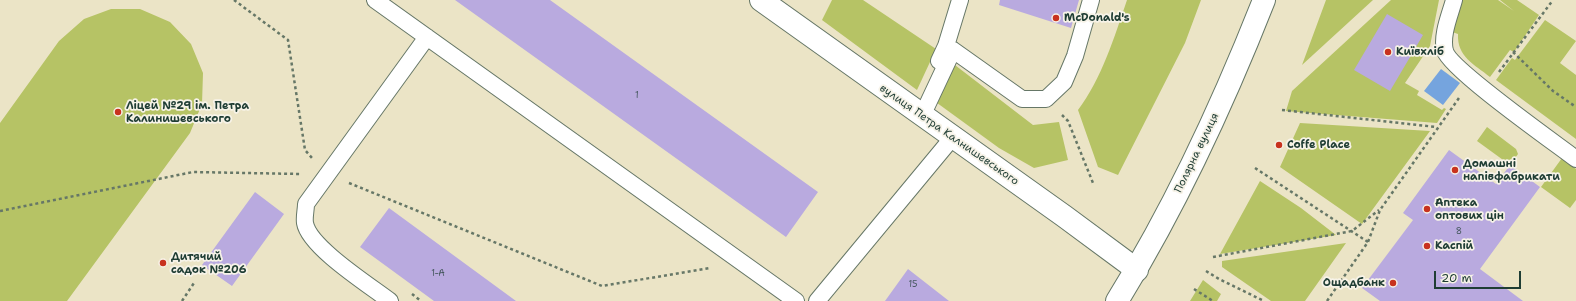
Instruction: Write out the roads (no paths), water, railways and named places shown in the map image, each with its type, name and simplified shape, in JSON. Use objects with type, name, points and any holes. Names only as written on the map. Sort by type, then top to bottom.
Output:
[{"type":"street","name":"вулиця Петра Калнишевського","points":[[761,0],[1064,216],[1136,270]]},
{"type":"street","name":"Полярна вулиця","points":[[1117,301],[1136,270],[1172,203],[1235,74],[1264,0]]},
{"type":"lane","points":[[375,0],[796,301]]},
{"type":"lane","points":[[919,114],[946,46],[960,0]]},
{"type":"lane","points":[[919,114],[953,50],[1022,99],[1046,99],[1064,82],[1075,56],[1091,0]]},
{"type":"lane","points":[[1454,0],[1444,42],[1445,52],[1484,90],[1576,159]]},
{"type":"lane","points":[[390,301],[313,240],[305,223],[306,204],[427,37]]},
{"type":"lane","points":[[818,301],[952,137]]},
{"type":"water","points":[[1441,69],[1460,83],[1443,105],[1424,91]]},
{"type":"place","name":"McDonald's","points":[[1056,18]]},
{"type":"place","name":"Київхліб","points":[[1388,52]]},
{"type":"place","name":"Ліцей №29 ім. Петра Калинишевського","points":[[118,112]]},
{"type":"place","name":"Coffe Place","points":[[1279,145]]},
{"type":"place","name":"Домашні напівфабрикати","points":[[1455,170]]},
{"type":"place","name":"Аптека оптових цін","points":[[1427,209]]},
{"type":"place","name":"Каспій","points":[[1427,246]]},
{"type":"place","name":"Дитячий садок №206","points":[[163,263]]},
{"type":"place","name":"Ощадбанк","points":[[1393,283]]}]
